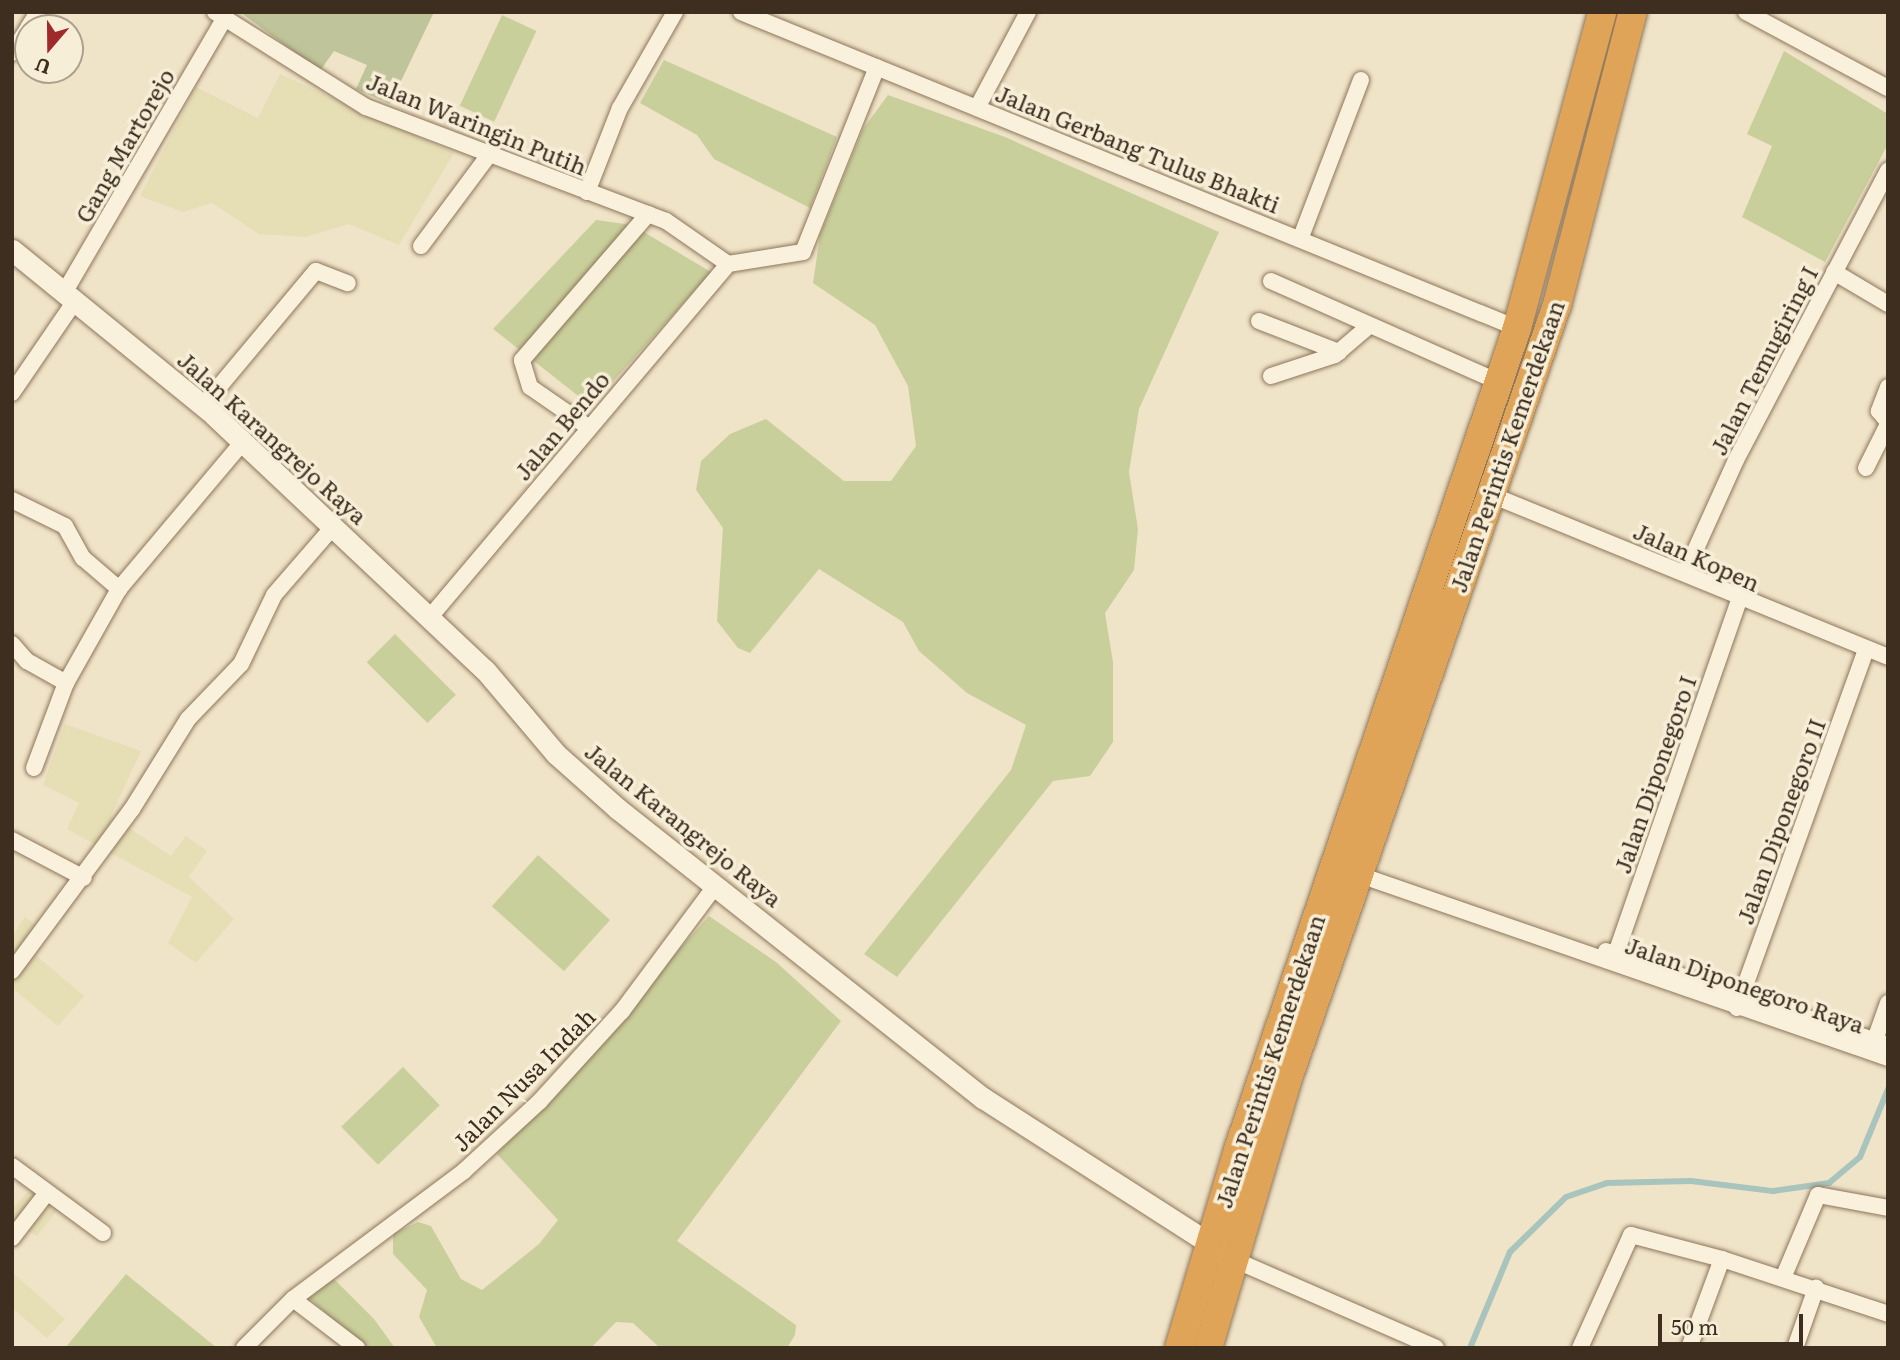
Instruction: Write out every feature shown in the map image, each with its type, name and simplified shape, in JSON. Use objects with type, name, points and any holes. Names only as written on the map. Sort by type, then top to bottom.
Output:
[{"type":"highway","name":"Jalan Perintis Kemerdekaan","points":[[1218,1253],[1331,867],[1429,571],[1517,328],[1602,12]]},
{"type":"highway","name":"Jalan Perintis Kemerdekaan","points":[[1218,1253],[1286,1084],[1360,874],[1458,580],[1557,304],[1633,12]]},
{"type":"highway","points":[[1429,571],[1458,580]]},
{"type":"highway","points":[[1179,1348],[1218,1253]]},
{"type":"highway","points":[[1208,1348],[1218,1253]]},
{"type":"main road","name":"Jalan Karangrejo Raya","points":[[12,250],[203,405],[243,442],[485,670],[556,754],[983,1098],[1218,1253]]},
{"type":"street","points":[[587,192],[620,108],[675,12]]},
{"type":"street","name":"Jalan Gerbang Tulus Bhakti","points":[[741,12],[1301,237],[1517,328]]},
{"type":"street","points":[[977,108],[1028,12]]},
{"type":"street","points":[[1746,12],[1888,88]]},
{"type":"street","name":"Jalan Waringin Putih","points":[[219,17],[366,107],[488,156],[648,214],[728,264]]},
{"type":"street","name":"Gang Martorejo","points":[[12,393],[70,297],[219,17]]},
{"type":"street","points":[[728,264],[803,252],[877,67]]},
{"type":"street","points":[[1301,237],[1361,80]]},
{"type":"street","points":[[421,246],[488,156]]},
{"type":"street","name":"Jalan Temugiring I","points":[[1685,573],[1834,272],[1888,171]]},
{"type":"street","points":[[588,427],[530,387],[522,360],[648,214]]},
{"type":"street","name":"Jalan Bendo","points":[[430,617],[728,264]]},
{"type":"street","points":[[203,405],[316,271],[348,283]]},
{"type":"street","points":[[1834,272],[1888,304]]},
{"type":"street","points":[[1271,281],[1497,381]]},
{"type":"street","points":[[1259,321],[1339,352]]},
{"type":"street","points":[[1271,376],[1339,352],[1369,326]]},
{"type":"street","points":[[1866,468],[1888,423],[1879,411],[1888,387]]},
{"type":"street","points":[[34,768],[66,683],[118,589],[243,442]]},
{"type":"street","name":"Jalan Kopen","points":[[1489,494],[1685,573],[1739,600],[1888,657]]},
{"type":"street","points":[[12,499],[65,526],[83,558],[118,589]]},
{"type":"street","points":[[12,971],[84,877],[188,719],[241,664],[274,595],[333,527]]},
{"type":"street","name":"Jalan Diponegoro I","points":[[1615,957],[1739,600]]},
{"type":"street","points":[[12,644],[27,661],[66,683]]},
{"type":"street","name":"Jalan Diponegoro II","points":[[1739,1001],[1866,649]]},
{"type":"street","points":[[12,840],[84,877]]},
{"type":"street","points":[[1331,867],[1360,874]]},
{"type":"street","name":"Jalan Diponegoro Raya","points":[[1360,874],[1878,1046],[1888,1058]]},
{"type":"street","name":"Jalan Nusa Indah","points":[[244,1348],[293,1299],[464,1171],[540,1101],[622,1012],[716,885]]},
{"type":"street","points":[[1878,1046],[1888,1003]]},
{"type":"street","points":[[12,1166],[46,1194],[103,1233]]},
{"type":"street","points":[[12,1238],[46,1194]]},
{"type":"street","points":[[1783,1278],[1818,1195],[1888,1208]]},
{"type":"street","points":[[1580,1348],[1631,1235],[1722,1259],[1888,1314]]},
{"type":"street","points":[[1218,1253],[1436,1348]]},
{"type":"street","points":[[1689,1348],[1722,1259]]},
{"type":"street","points":[[1795,1348],[1816,1288]]},
{"type":"street","points":[[293,1299],[358,1348]]},
{"type":"shaded area","points":[[280,74],[454,153],[399,245],[349,224],[305,237],[259,234],[212,203],[183,212],[140,196],[196,87],[258,118]]},
{"type":"shaded area","points":[[65,724],[141,751],[111,816],[171,856],[186,836],[207,851],[189,877],[234,919],[196,963],[168,943],[192,897],[67,829],[79,803],[43,785]]},
{"type":"shaded area","points":[[25,917],[40,928],[26,947],[84,996],[58,1026],[12,988],[12,937]]},
{"type":"shaded area","points":[[33,1187],[59,1208],[37,1236],[12,1220],[12,1208]]},
{"type":"shaded area","points":[[12,1272],[65,1319],[47,1338],[12,1308]]},
{"type":"green space","points":[[240,12],[434,12],[390,104],[356,89],[367,65],[334,51],[320,71]]},
{"type":"green space","points":[[502,15],[536,31],[494,122],[460,106]]},
{"type":"green space","points":[[1784,51],[1888,114],[1888,144],[1825,262],[1742,217],[1772,146],[1747,134]]},
{"type":"green space","points":[[664,60],[837,137],[810,208],[714,159],[697,135],[640,103]]},
{"type":"green space","points":[[888,95],[1005,137],[1219,232],[1139,409],[1129,472],[1138,529],[1134,570],[1105,613],[1113,662],[1113,742],[1090,776],[1053,781],[897,977],[864,954],[1011,770],[1026,725],[967,693],[919,651],[903,622],[819,569],[750,653],[738,648],[717,621],[723,528],[696,490],[701,461],[730,434],[766,419],[844,481],[891,481],[916,446],[908,386],[875,325],[813,283],[820,235],[863,129]]},
{"type":"green space","points":[[596,220],[632,225],[711,272],[591,406],[493,329]]},
{"type":"green space","points":[[395,634],[456,695],[428,723],[367,662]]},
{"type":"green space","points":[[538,855],[610,920],[564,971],[492,906]]},
{"type":"green space","points":[[709,916],[776,962],[841,1021],[677,1241],[796,1325],[795,1335],[787,1348],[660,1348],[633,1323],[616,1322],[591,1348],[437,1348],[419,1317],[427,1290],[393,1254],[393,1234],[418,1222],[431,1226],[461,1279],[482,1290],[539,1244],[558,1220],[497,1154]]},
{"type":"green space","points":[[403,1067],[440,1105],[378,1165],[341,1127]]},
{"type":"green space","points":[[126,1274],[217,1348],[65,1348]]},
{"type":"green space","points":[[334,1279],[374,1319],[395,1348],[364,1348],[307,1296]]},
{"type":"waterway","points":[[1470,1348],[1510,1252],[1566,1197],[1607,1183],[1691,1181],[1773,1191],[1829,1183],[1860,1157],[1888,1089]]}]
